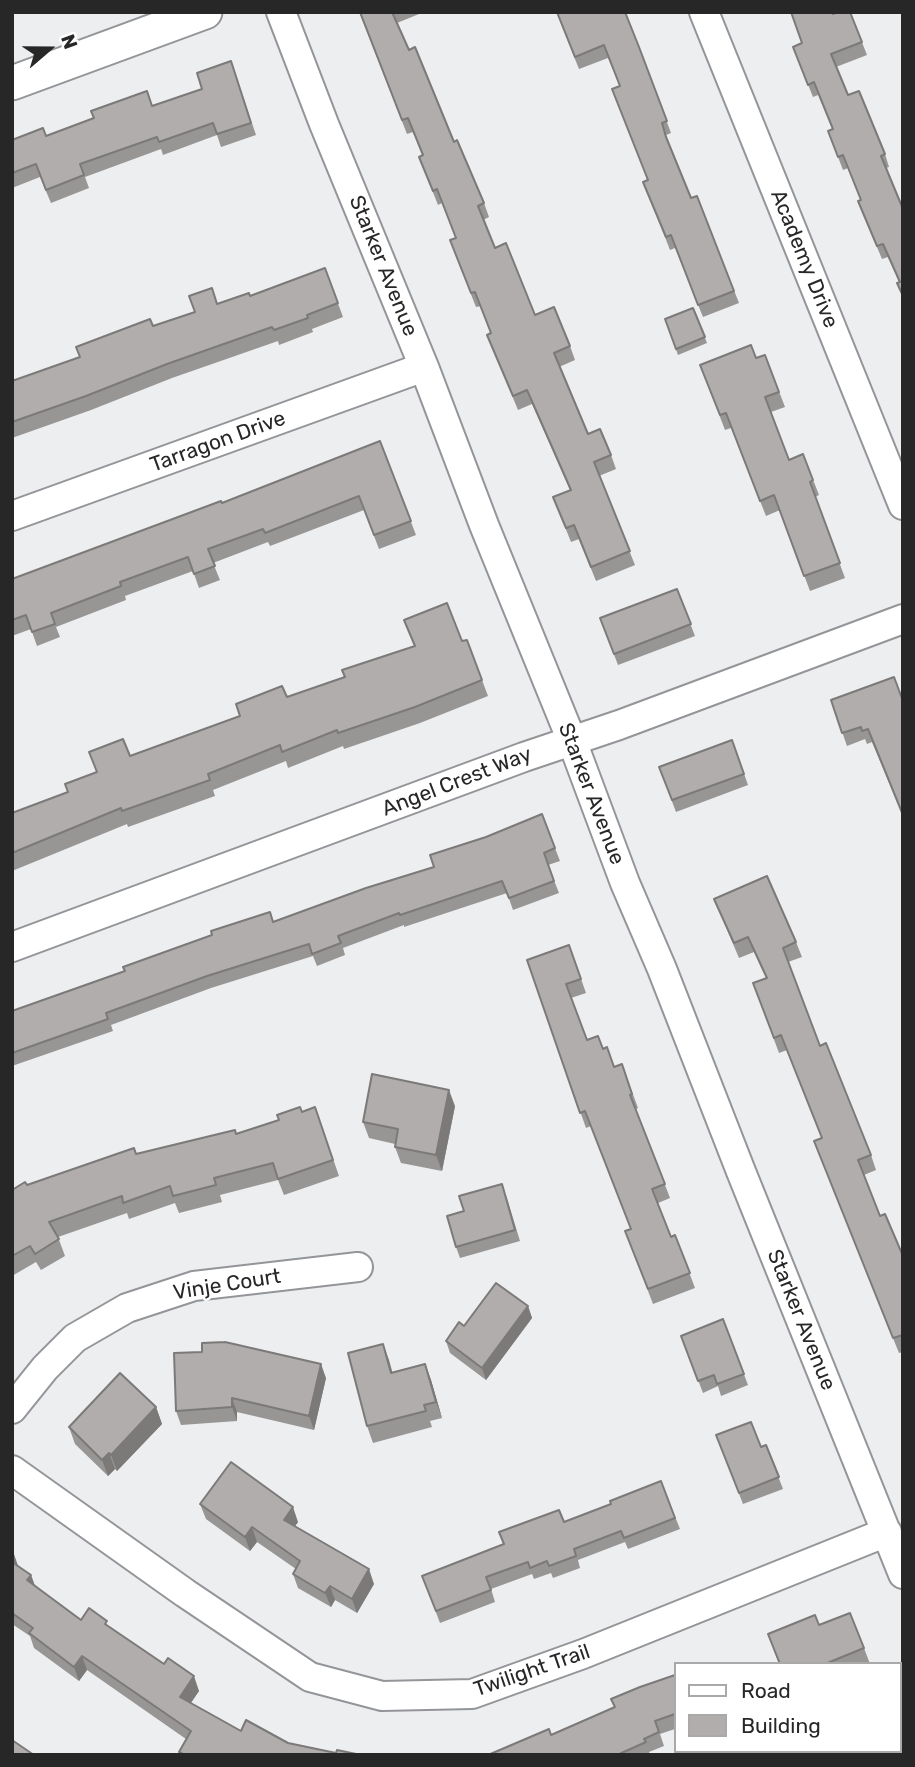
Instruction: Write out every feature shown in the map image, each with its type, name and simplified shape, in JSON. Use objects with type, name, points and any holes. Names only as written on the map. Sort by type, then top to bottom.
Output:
[{"type":"street","points":[[12,83],[205,12]]},
{"type":"street","name":"Starker Avenue","points":[[281,12],[572,741],[625,883],[662,969],[903,1574]]},
{"type":"street","name":"Academy Drive","points":[[704,12],[903,505]]},
{"type":"street","name":"Tarragon Drive","points":[[12,516],[424,368]]},
{"type":"street","name":"Angel Crest Way","points":[[12,947],[524,757],[632,721],[903,619]]},
{"type":"street","name":"Vinje Court","points":[[12,1409],[75,1338],[127,1308],[194,1286],[358,1267]]},
{"type":"street","name":"Twilight Trail","points":[[12,1470],[310,1677],[382,1696],[472,1694],[583,1654],[887,1532]]},
{"type":"building","points":[[360,12],[392,12],[409,50],[415,47],[454,142],[457,140],[484,203],[478,206],[495,248],[506,243],[535,315],[554,307],[570,346],[554,353],[588,434],[600,429],[611,455],[594,462],[630,551],[591,567],[574,525],[566,528],[553,497],[571,490],[527,390],[513,396],[487,335],[491,333],[475,292],[471,293],[450,240],[456,238],[437,189],[433,191],[419,157],[423,155],[408,118],[402,120]]},
{"type":"building","points":[[557,12],[625,12],[667,121],[662,123],[666,137],[691,198],[697,196],[734,291],[698,305],[671,235],[666,237],[643,182],[648,180],[612,89],[620,86],[604,45],[575,57]]},
{"type":"building","points":[[791,12],[850,12],[862,42],[831,54],[848,95],[859,91],[885,154],[881,156],[903,209],[903,296],[897,283],[900,282],[883,244],[877,246],[843,155],[838,157],[828,131],[833,129],[814,82],[808,85],[793,47],[802,43]]},
{"type":"building","points":[[231,61],[251,123],[217,134],[213,123],[159,142],[157,137],[80,164],[84,175],[46,190],[36,164],[12,173],[12,140],[43,128],[46,136],[94,118],[91,111],[147,91],[152,106],[202,89],[197,73]]},
{"type":"building","points":[[325,268],[338,303],[307,315],[308,318],[274,330],[272,327],[12,422],[12,381],[80,357],[76,347],[150,319],[153,326],[195,312],[189,296],[212,288],[217,304],[249,293],[250,296]]},
{"type":"building","points":[[693,308],[705,337],[676,349],[665,319]]},
{"type":"building","points":[[751,345],[756,358],[765,355],[779,392],[765,397],[789,460],[803,454],[813,480],[810,482],[840,563],[804,576],[774,495],[760,501],[726,413],[720,415],[700,365]]},
{"type":"building","points":[[380,441],[411,521],[374,535],[359,496],[265,533],[263,529],[208,549],[215,566],[194,574],[188,557],[120,582],[121,586],[51,613],[55,624],[32,632],[26,615],[12,620],[12,579],[221,501],[222,503]]},
{"type":"building","points":[[677,589],[691,624],[614,654],[600,618]]},
{"type":"building","points":[[447,603],[462,641],[467,640],[482,680],[415,707],[338,733],[337,730],[282,752],[280,745],[208,774],[210,780],[122,811],[121,808],[12,853],[12,813],[68,792],[65,784],[97,772],[89,752],[123,739],[130,756],[240,716],[236,704],[282,686],[287,697],[345,677],[342,670],[415,646],[404,620]]},
{"type":"building","points":[[894,677],[903,701],[903,815],[868,729],[862,731],[861,727],[842,733],[831,700]]},
{"type":"building","points":[[732,740],[744,774],[672,800],[659,767]]},
{"type":"building","points":[[542,814],[555,848],[544,853],[554,881],[509,898],[502,881],[400,915],[399,913],[338,936],[341,943],[312,954],[309,944],[207,976],[106,1013],[108,1019],[12,1053],[12,1011],[125,971],[123,967],[212,935],[211,931],[270,912],[273,922],[366,888],[434,867],[430,855],[486,837]]},
{"type":"building","points":[[767,876],[796,942],[783,948],[820,1046],[826,1043],[871,1155],[858,1160],[880,1216],[885,1214],[903,1256],[903,1335],[893,1338],[814,1141],[822,1138],[781,1035],[774,1038],[753,983],[767,978],[748,937],[734,943],[714,899]]},
{"type":"building","points":[[569,945],[581,979],[566,984],[587,1040],[598,1036],[603,1049],[607,1047],[614,1067],[622,1064],[632,1094],[630,1095],[665,1184],[652,1189],[671,1237],[675,1235],[690,1273],[648,1289],[625,1231],[631,1229],[585,1111],[580,1113],[527,960]]},
{"type":"building","points":[[372,1074],[449,1090],[436,1155],[395,1147],[398,1129],[363,1122]]},
{"type":"building","points":[[300,1107],[302,1112],[315,1107],[333,1160],[278,1179],[273,1163],[214,1178],[216,1185],[173,1196],[170,1186],[123,1203],[122,1196],[49,1222],[59,1239],[35,1254],[30,1246],[12,1256],[12,1190],[25,1182],[27,1185],[134,1148],[136,1154],[235,1130],[236,1134],[279,1120],[277,1115]]},
{"type":"building","points":[[502,1184],[515,1230],[456,1247],[447,1216],[464,1211],[459,1196]]},
{"type":"building","points":[[496,1283],[528,1306],[482,1368],[446,1341],[459,1322],[464,1326]]},
{"type":"building","points":[[723,1319],[744,1374],[717,1384],[714,1375],[698,1381],[681,1336]]},
{"type":"building","points":[[225,1342],[321,1364],[309,1416],[232,1398],[232,1407],[176,1411],[174,1353],[202,1352],[202,1343]]},
{"type":"building","points":[[383,1344],[391,1373],[425,1364],[436,1402],[424,1405],[426,1411],[367,1426],[348,1353]]},
{"type":"building","points":[[120,1373],[156,1407],[111,1455],[109,1453],[102,1460],[69,1427]]},
{"type":"building","points":[[751,1422],[761,1447],[766,1445],[779,1477],[739,1493],[716,1435]]},
{"type":"building","points":[[231,1462],[293,1507],[284,1520],[369,1569],[352,1599],[330,1586],[325,1593],[293,1574],[300,1561],[252,1527],[245,1537],[200,1504]]},
{"type":"building","points":[[661,1481],[675,1518],[624,1538],[621,1531],[574,1549],[576,1556],[549,1566],[547,1561],[530,1568],[528,1562],[486,1577],[491,1590],[436,1611],[422,1576],[504,1544],[499,1532],[559,1510],[564,1522]]},
{"type":"building","points":[[12,1562],[31,1575],[27,1580],[81,1620],[89,1608],[107,1621],[105,1624],[164,1664],[168,1658],[194,1676],[180,1697],[241,1731],[246,1720],[288,1743],[361,1755],[185,1755],[179,1752],[191,1731],[82,1656],[74,1667],[29,1633],[33,1628],[12,1613]]},
{"type":"building","points":[[850,1613],[864,1648],[830,1662],[779,1662],[768,1634],[815,1615],[819,1625]]},
{"type":"building","points":[[674,1675],[674,1714],[655,1721],[659,1732],[644,1739],[646,1742],[617,1755],[488,1755],[549,1729],[551,1735],[615,1707],[611,1699]]},
{"type":"building","points":[[12,1740],[34,1755],[12,1755]]}]
